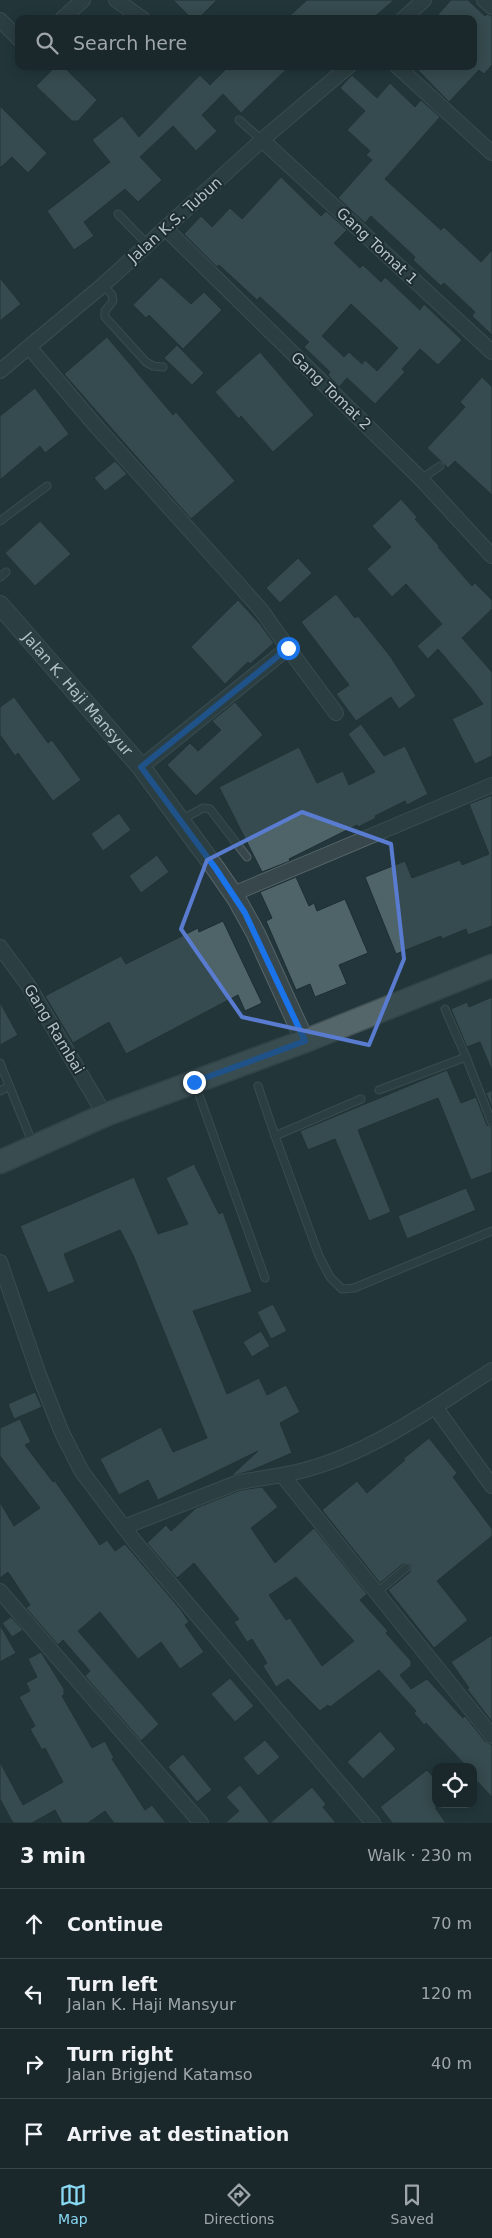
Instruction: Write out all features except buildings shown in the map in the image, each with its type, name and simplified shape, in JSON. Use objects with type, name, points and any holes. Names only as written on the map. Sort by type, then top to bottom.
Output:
[{"type":"main road","points":[[0,1162],[105,1114],[248,1065],[305,1041],[436,993],[492,966]]},
{"type":"street","points":[[66,15],[83,0]]},
{"type":"street","points":[[116,0],[137,15]]},
{"type":"street","points":[[407,15],[424,0]]},
{"type":"street","points":[[484,0],[492,7]]},
{"type":"street","points":[[0,20],[15,35]]},
{"type":"street","name":"Jalan K.S. Tubun","points":[[0,371],[104,285],[262,140],[343,70]]},
{"type":"street","points":[[401,70],[492,153]]},
{"type":"street","name":"Gang Tomat 1","points":[[262,140],[492,352]]},
{"type":"street","name":"Gang Tomat 2","points":[[166,229],[421,479],[492,556]]},
{"type":"street","points":[[29,347],[109,441],[245,591],[336,713]]},
{"type":"street","name":"Jalan K. Haji Mansyur","points":[[0,605],[141,767],[233,894],[256,934],[305,1041]]},
{"type":"street","points":[[141,767],[288,648]]},
{"type":"street","points":[[233,894],[492,786]]},
{"type":"street","name":"Gang Rambai","points":[[0,946],[28,985],[105,1114]]},
{"type":"street","points":[[0,1262],[39,1375],[62,1432],[86,1479],[124,1527],[373,1823]]},
{"type":"street","points":[[124,1527],[239,1482],[295,1473],[350,1454],[435,1407],[492,1370]]},
{"type":"street","points":[[435,1407],[492,1486]]},
{"type":"street","points":[[282,1475],[492,1736]]},
{"type":"street","points":[[0,1591],[201,1823]]},
{"type":"lane","points":[[239,120],[262,140]]},
{"type":"lane","points":[[118,214],[148,245]]},
{"type":"lane","points":[[104,285],[112,295],[113,301],[105,311],[105,317],[146,362],[153,366],[164,367]]},
{"type":"lane","points":[[421,479],[440,466]]},
{"type":"lane","points":[[0,521],[47,486]]},
{"type":"lane","points":[[180,820],[204,808],[210,809],[246,856]]},
{"type":"lane","points":[[445,1009],[492,1123]]},
{"type":"lane","points":[[379,1090],[466,1057]]},
{"type":"lane","points":[[0,1062],[34,1146]]},
{"type":"lane","points":[[194,1082],[265,1278]]},
{"type":"lane","points":[[0,1091],[9,1086]]},
{"type":"lane","points":[[258,1086],[319,1256],[330,1277],[342,1289],[354,1288],[492,1231]]},
{"type":"lane","points":[[275,1136],[361,1099]]},
{"type":"lane","points":[[376,1593],[406,1568]]},
{"type":"highlighted area","points":[[302,812],[391,844],[404,959],[369,1045],[242,1017],[181,929],[207,860]]},
{"type":"route","points":[[194,1082],[305,1041],[245,913],[216,869],[141,767],[288,648]]}]
